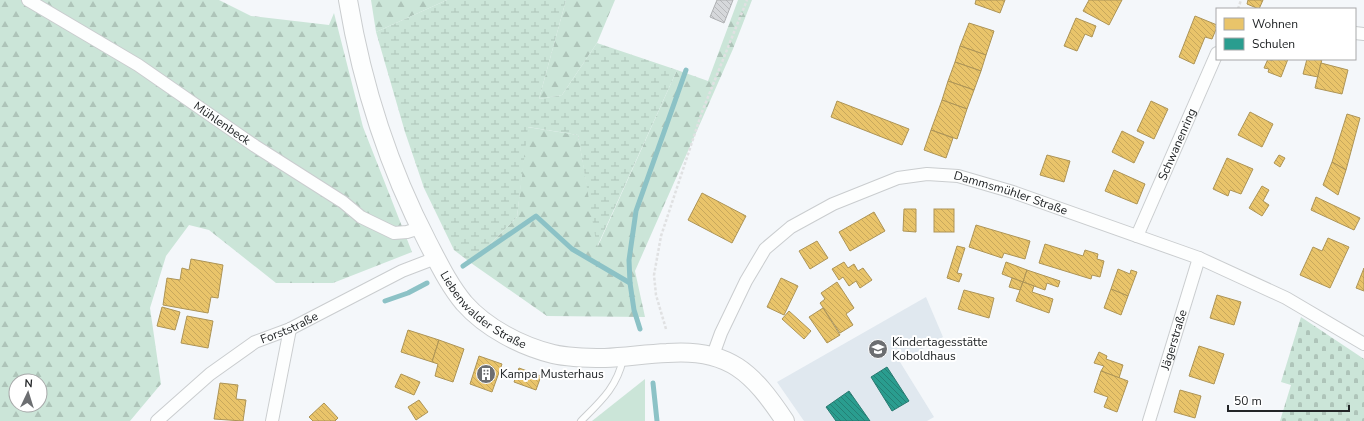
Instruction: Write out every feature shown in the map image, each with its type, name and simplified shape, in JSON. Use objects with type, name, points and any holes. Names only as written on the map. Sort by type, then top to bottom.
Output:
[{"type":"main road","name":"Liebenwalder Straße","points":[[348,0],[371,100],[397,175],[420,228],[450,284],[464,303],[483,320],[520,343],[559,355],[585,358],[624,357],[670,352],[713,355],[743,371],[763,390],[786,421]]},
{"type":"street","name":"Mühlenbeck","points":[[28,0],[138,65],[255,146],[343,202],[361,217],[394,233],[407,232],[420,228]]},
{"type":"street","name":"Schwanenring","points":[[1137,236],[1216,55]]},
{"type":"street","name":"Dammsmühler Straße","points":[[713,355],[721,333],[746,281],[765,249],[792,227],[833,204],[898,178],[927,174],[958,176],[1013,192],[1199,258],[1286,298],[1364,344]]},
{"type":"street","name":"Forststraße","points":[[157,421],[230,358],[255,342],[290,329],[402,271],[436,258]]},
{"type":"street","name":"Jägerstraße","points":[[1149,421],[1199,258]]},
{"type":"street","points":[[272,421],[290,329]]},
{"type":"lane","points":[[581,421],[611,390],[620,374],[624,357]]},
{"type":"path","points":[[666,329],[656,295],[654,266],[661,236],[702,112],[747,0]]},
{"type":"shaded area","name":"Kindertagesstätte Koboldhaus","points":[[926,297],[943,337],[900,362],[934,417],[927,421],[804,421],[777,382]]},
{"type":"green space","points":[[0,0],[219,0],[251,16],[329,25],[334,13],[363,127],[412,252],[333,283],[276,283],[209,230],[189,225],[166,256],[150,308],[161,384],[130,421],[0,421]]},
{"type":"green space","points":[[371,0],[447,0],[376,32]]},
{"type":"green space","points":[[447,0],[566,0],[539,99],[562,95],[597,43],[677,70],[597,247],[578,135],[528,127],[517,217],[471,263],[454,250],[424,188],[405,132],[376,32]]},
{"type":"green space","points":[[566,0],[615,0],[597,43],[562,95],[539,99]]},
{"type":"green space","points":[[738,0],[752,0],[733,49],[635,271],[645,317],[547,316],[471,263],[517,217],[527,127],[578,135],[598,246],[677,70],[708,81]]},
{"type":"green space","points":[[1301,317],[1364,359],[1364,421],[1280,421],[1291,385],[1281,382]]},
{"type":"green space","points":[[645,379],[645,421],[592,421]]},
{"type":"building: Wohnen","points":[[976,0],[1005,0],[1000,13],[975,4]]},
{"type":"building: Wohnen","points":[[1089,0],[1122,0],[1109,25],[1083,11]]},
{"type":"building: Wohnen","points":[[1248,0],[1263,0],[1259,8],[1247,4]]},
{"type":"building: Wohnen","points":[[1195,16],[1216,25],[1216,29],[1212,39],[1205,37],[1194,64],[1179,57]]},
{"type":"building: Wohnen","points":[[1076,18],[1096,26],[1092,37],[1085,34],[1077,51],[1064,46]]},
{"type":"building: Wohnen","points":[[969,23],[994,31],[986,55],[960,46]]},
{"type":"building: Wohnen","points":[[960,46],[986,55],[981,71],[955,62]]},
{"type":"building: Wohnen","points":[[1268,60],[1288,60],[1281,77],[1268,72],[1269,69],[1264,68]]},
{"type":"building: Wohnen","points":[[1307,60],[1322,60],[1318,77],[1303,74]]},
{"type":"building: Wohnen","points":[[955,62],[981,71],[974,90],[948,81]]},
{"type":"building: Wohnen","points":[[1321,63],[1348,70],[1342,94],[1315,88]]},
{"type":"building: Wohnen","points":[[948,81],[974,90],[967,109],[942,100]]},
{"type":"building: Wohnen","points":[[942,100],[967,109],[957,139],[931,130]]},
{"type":"building: Wohnen","points":[[837,101],[909,129],[902,145],[831,117]]},
{"type":"building: Wohnen","points":[[1151,101],[1168,109],[1154,139],[1137,131]]},
{"type":"building: Wohnen","points":[[1250,112],[1273,124],[1262,147],[1238,135]]},
{"type":"building: Wohnen","points":[[1347,114],[1360,118],[1346,170],[1332,162]]},
{"type":"building: Wohnen","points":[[931,130],[953,138],[946,158],[924,150]]},
{"type":"building: Wohnen","points":[[1122,131],[1144,142],[1134,163],[1112,152]]},
{"type":"building: Wohnen","points":[[1047,155],[1070,161],[1064,182],[1040,175]]},
{"type":"building: Wohnen","points":[[1279,155],[1285,158],[1280,167],[1274,163]]},
{"type":"building: Wohnen","points":[[1227,158],[1253,169],[1241,194],[1230,190],[1228,196],[1213,189]]},
{"type":"building: Wohnen","points":[[1332,162],[1346,170],[1338,195],[1323,185]]},
{"type":"building: Wohnen","points":[[1114,170],[1145,184],[1137,204],[1105,191]]},
{"type":"building: Wohnen","points":[[1262,186],[1269,190],[1263,201],[1269,205],[1262,216],[1249,208]]},
{"type":"building: Wohnen","points":[[702,193],[746,216],[732,243],[688,220]]},
{"type":"building: Wohnen","points":[[1316,197],[1360,218],[1354,230],[1311,210]]},
{"type":"building: Wohnen","points":[[904,209],[916,209],[916,232],[903,231]]},
{"type":"building: Wohnen","points":[[934,209],[954,209],[954,232],[934,232]]},
{"type":"building: Wohnen","points":[[874,212],[885,231],[850,251],[839,232]]},
{"type":"building: Wohnen","points":[[976,225],[1030,241],[1025,259],[1004,253],[1002,258],[969,247]]},
{"type":"building: Wohnen","points":[[1328,238],[1349,247],[1330,288],[1300,275],[1313,247],[1322,251]]},
{"type":"building: Wohnen","points":[[817,241],[828,258],[810,269],[799,251]]},
{"type":"building: Wohnen","points":[[1045,244],[1083,256],[1085,250],[1098,254],[1097,259],[1104,261],[1100,277],[1092,275],[1091,279],[1039,263]]},
{"type":"building: Wohnen","points":[[957,246],[965,248],[957,273],[962,274],[959,282],[947,278]]},
{"type":"building: Wohnen","points":[[191,259],[223,265],[218,298],[211,297],[208,313],[163,305],[167,278],[180,280],[182,268],[189,270]]},
{"type":"building: Wohnen","points":[[844,262],[848,268],[854,264],[858,271],[863,268],[872,280],[860,288],[856,281],[849,286],[843,277],[839,280],[832,269]]},
{"type":"building: Wohnen","points":[[1006,262],[1027,270],[1023,282],[1002,274]]},
{"type":"building: Wohnen","points":[[1364,268],[1364,291],[1356,288]]},
{"type":"building: Wohnen","points":[[1118,269],[1130,274],[1131,270],[1137,272],[1128,296],[1111,289]]},
{"type":"building: Wohnen","points":[[1027,270],[1060,281],[1058,287],[1047,283],[1045,290],[1023,282]]},
{"type":"building: Wohnen","points":[[781,278],[798,286],[784,315],[767,307]]},
{"type":"building: Wohnen","points":[[1012,278],[1023,282],[1020,290],[1009,287]]},
{"type":"building: Wohnen","points":[[837,282],[854,308],[846,314],[853,325],[840,333],[820,303],[825,299],[821,293]]},
{"type":"building: Wohnen","points":[[1023,282],[1034,286],[1032,292],[1053,299],[1049,313],[1016,301]]},
{"type":"building: Wohnen","points":[[1111,289],[1128,296],[1121,315],[1104,308]]},
{"type":"building: Wohnen","points":[[964,290],[994,298],[989,318],[958,309]]},
{"type":"building: Wohnen","points":[[1217,295],[1241,302],[1234,325],[1210,318]]},
{"type":"building: Wohnen","points":[[162,307],[180,312],[175,330],[157,326]]},
{"type":"building: Wohnen","points":[[823,308],[840,335],[827,343],[809,317]]},
{"type":"building: Wohnen","points":[[789,311],[811,331],[804,339],[782,319]]},
{"type":"building: Wohnen","points":[[187,316],[213,321],[208,348],[181,343]]},
{"type":"building: Wohnen","points":[[408,330],[439,340],[432,362],[401,352]]},
{"type":"building: Wohnen","points":[[439,340],[464,349],[453,382],[435,376],[438,364],[432,362]]},
{"type":"building: Wohnen","points":[[1199,346],[1224,354],[1214,384],[1189,376]]},
{"type":"building: Wohnen","points":[[1099,352],[1107,356],[1106,359],[1123,365],[1119,378],[1101,371],[1104,366],[1094,363]]},
{"type":"building: Wohnen","name":"Kampa Musterhaus","points":[[479,356],[502,364],[492,392],[470,384]]},
{"type":"building: Wohnen","points":[[519,368],[541,376],[536,390],[514,382]]},
{"type":"building: Wohnen","points":[[1101,371],[1128,381],[1117,412],[1104,407],[1108,397],[1094,392]]},
{"type":"building: Wohnen","points":[[401,374],[420,382],[414,395],[395,387]]},
{"type":"building: Wohnen","points":[[220,383],[238,385],[236,399],[246,400],[243,421],[214,419]]},
{"type":"building: Wohnen","points":[[1180,390],[1201,396],[1195,418],[1174,412]]},
{"type":"building: Wohnen","points":[[419,400],[428,412],[416,420],[408,407]]},
{"type":"building: Wohnen","points":[[324,403],[338,418],[335,421],[313,421],[309,417]]},
{"type":"building: Schulen","points":[[887,367],[909,401],[892,411],[871,377]]},
{"type":"building: Schulen","points":[[849,391],[870,421],[836,421],[826,407]]},
{"type":"building: Sonstige","points":[[717,0],[733,0],[724,23],[710,17]]},
{"type":"waterway","points":[[640,329],[634,310],[630,283],[629,260],[636,211],[686,70]]},
{"type":"waterway","points":[[463,266],[536,216],[572,249],[630,283]]},
{"type":"waterway","points":[[385,301],[408,293],[427,283]]},
{"type":"waterway","points":[[653,383],[657,421]]},
{"type":"place","name":"Kindertagesstätte Koboldhaus","points":[[878,349]]},
{"type":"place","name":"Kampa Musterhaus","points":[[486,374]]}]
